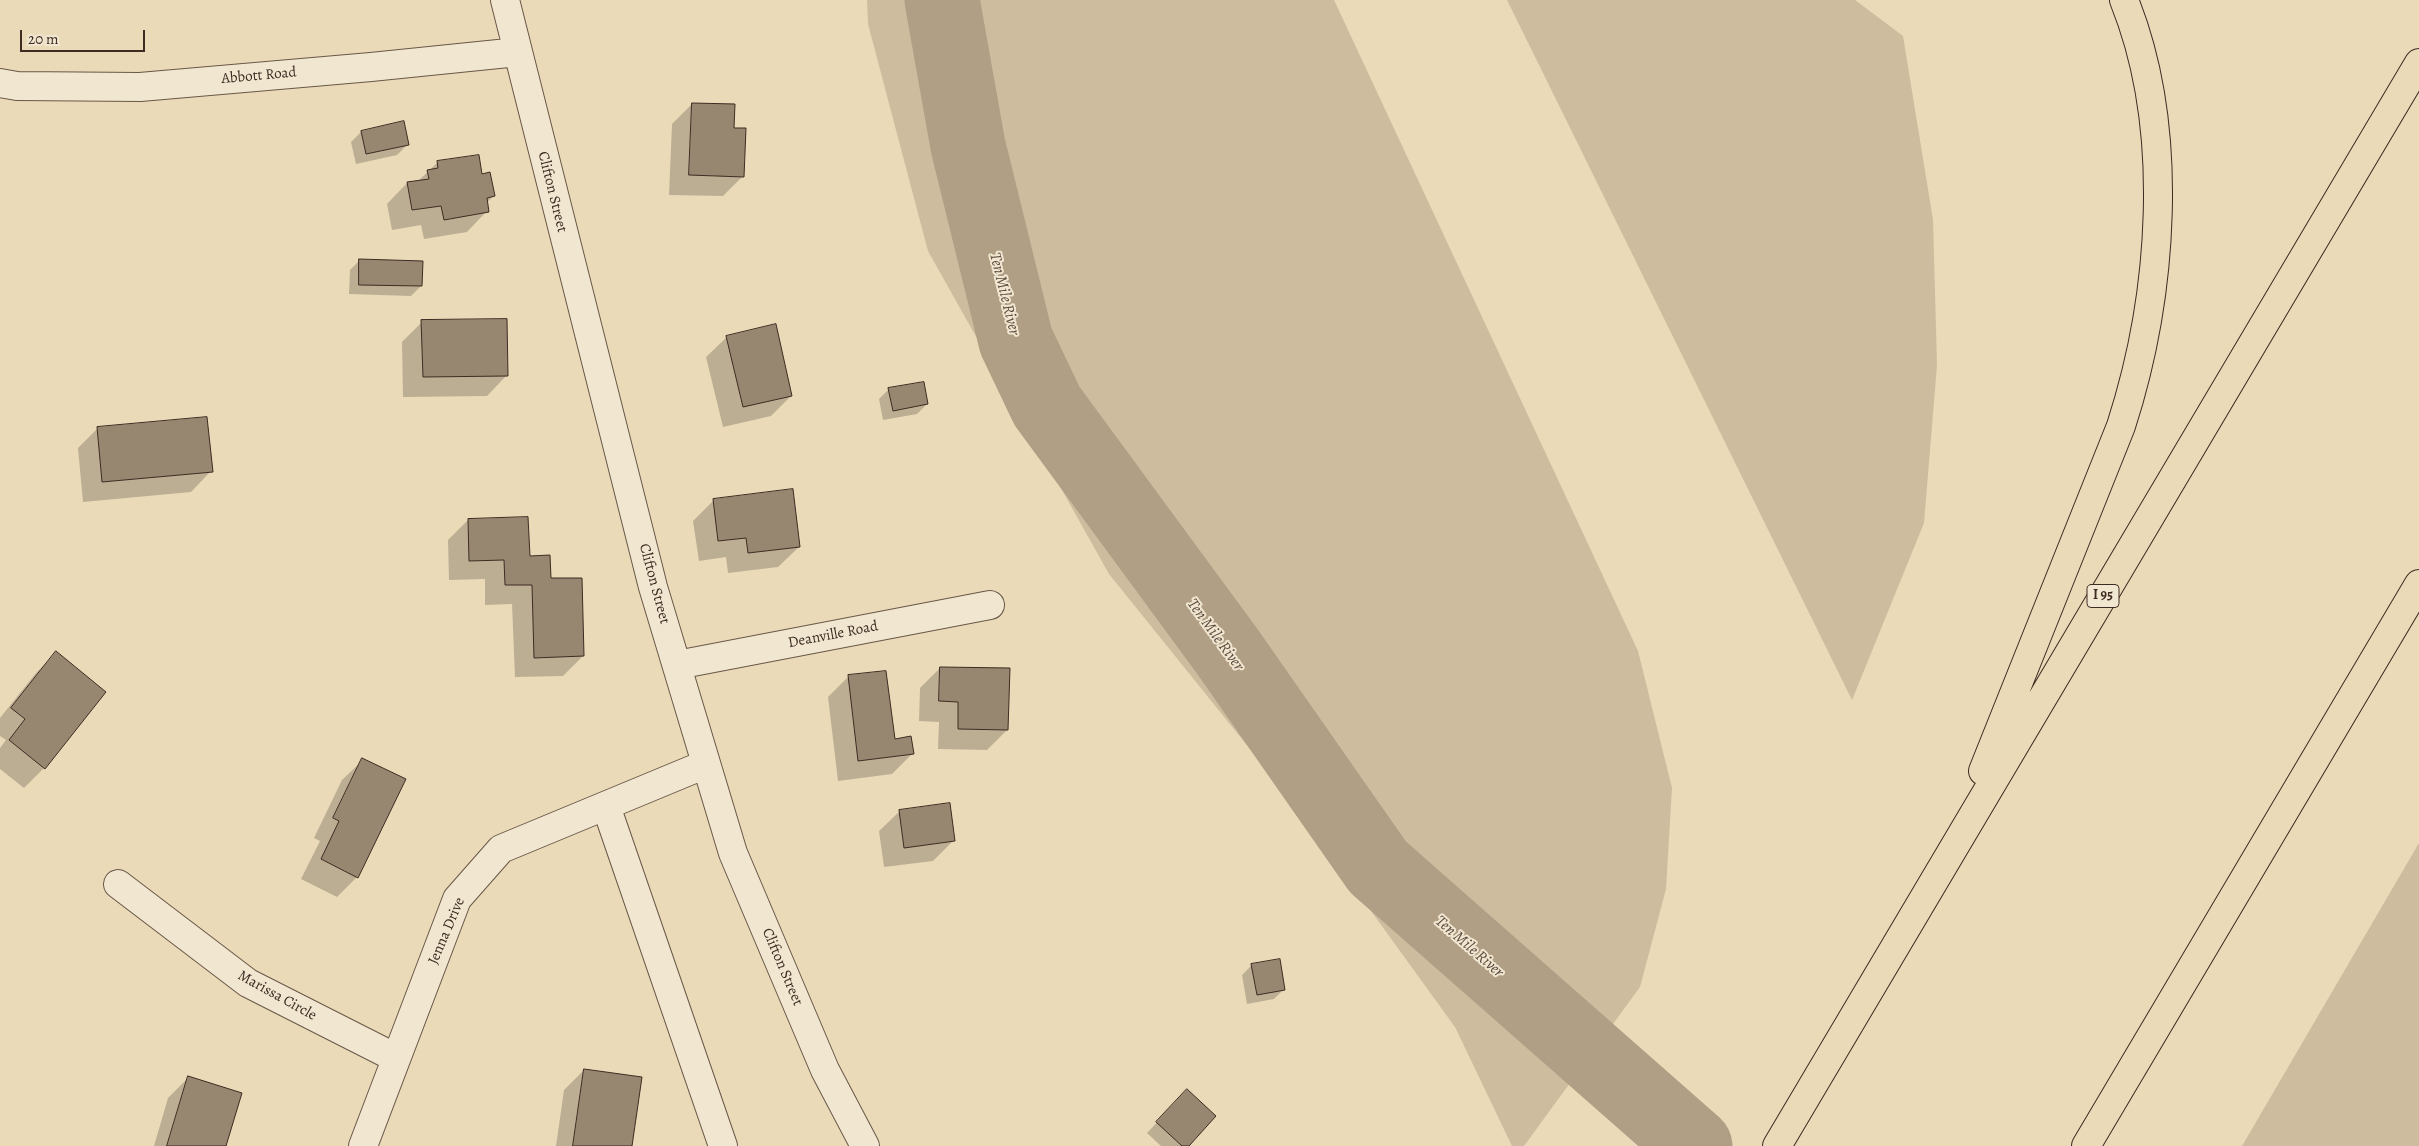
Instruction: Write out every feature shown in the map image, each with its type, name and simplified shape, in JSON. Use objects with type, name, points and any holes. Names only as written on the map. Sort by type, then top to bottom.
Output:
[{"type":"highway","points":[[1951,852],[2121,426],[2134,386],[2143,345],[2154,261],[2155,122],[2149,86],[2124,0]]},
{"type":"highway","name":"I 95","points":[[1782,1138],[2419,63]]},
{"type":"highway","points":[[2086,1146],[2419,584]]},
{"type":"street","name":"Clifton Street","points":[[505,0],[651,578],[706,764],[734,853],[825,1070],[865,1146]]},
{"type":"street","name":"Abbott Road","points":[[0,83],[17,86],[140,86],[371,67],[518,52]]},
{"type":"street","name":"Deanville Road","points":[[677,665],[990,605]]},
{"type":"street","name":"Jenna Drive","points":[[362,1146],[457,899],[501,849],[706,764]]},
{"type":"street","points":[[606,806],[723,1146]]},
{"type":"street","name":"Marissa Circle","points":[[118,884],[248,983],[396,1058]]},
{"type":"shaded area","points":[[867,0],[1334,0],[1638,651],[1672,788],[1666,889],[1640,987],[1524,1146],[1512,1146],[1455,1027],[1287,795],[1109,574],[928,251],[868,24]]},
{"type":"shaded area","points":[[1507,0],[1855,0],[1903,36],[1933,220],[1937,365],[1924,523],[1852,700]]},
{"type":"shaded area","points":[[2419,843],[2419,1146],[2242,1146]]},
{"type":"building","points":[[692,103],[735,104],[734,128],[746,128],[744,177],[689,175]]},
{"type":"building","points":[[404,121],[409,145],[366,154],[361,131]]},
{"type":"building","points":[[479,155],[482,174],[490,172],[495,196],[487,198],[489,212],[444,220],[441,206],[412,210],[407,182],[429,179],[427,170],[438,168],[437,161]]},
{"type":"building","points":[[359,259],[423,261],[422,286],[359,285]]},
{"type":"building","points":[[507,319],[508,376],[423,377],[421,320]]},
{"type":"building","points":[[776,324],[792,396],[743,407],[726,336]]},
{"type":"building","points":[[924,382],[928,404],[893,411],[888,388]]},
{"type":"building","points":[[207,417],[213,472],[102,482],[97,427]]},
{"type":"building","points":[[793,489],[800,547],[748,553],[746,538],[718,541],[713,499]]},
{"type":"building","points":[[528,517],[530,556],[550,555],[551,578],[582,578],[584,656],[534,658],[532,585],[505,585],[504,560],[469,561],[468,519]]},
{"type":"building","points":[[56,651],[106,692],[45,769],[9,740],[25,719],[11,708]]},
{"type":"building","points":[[940,667],[1010,668],[1008,730],[958,729],[958,702],[939,701]]},
{"type":"building","points":[[886,671],[895,739],[911,736],[914,754],[858,761],[848,675]]},
{"type":"building","points":[[362,758],[406,779],[358,878],[321,859],[339,821],[333,818]]},
{"type":"building","points":[[950,803],[955,841],[904,848],[899,810]]},
{"type":"building","points":[[1280,959],[1285,990],[1257,995],[1251,964]]},
{"type":"building","points":[[584,1069],[642,1077],[632,1146],[573,1146]]},
{"type":"building","points":[[188,1076],[242,1093],[226,1146],[167,1146]]},
{"type":"building","points":[[1187,1089],[1216,1116],[1189,1146],[1182,1146],[1156,1122]]},
{"type":"waterway","name":"Ten Mile River","points":[[942,0],[968,146],[1016,341],[1047,406],[1227,651],[1378,867],[1695,1146]]}]
